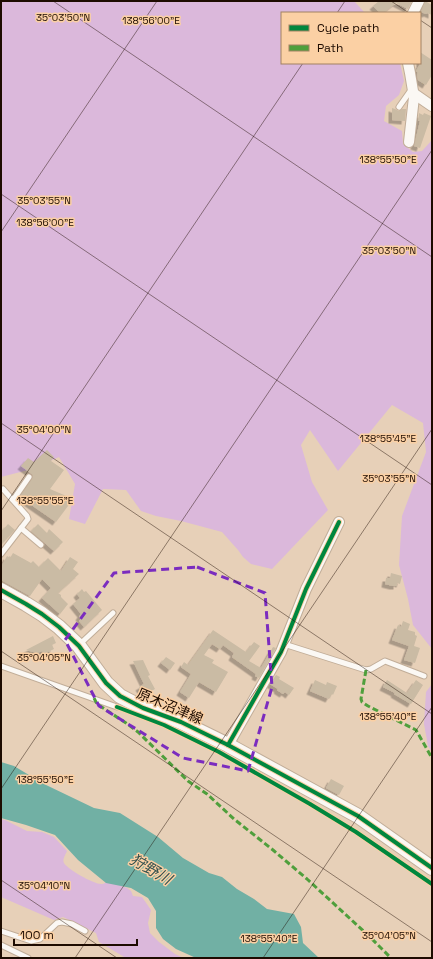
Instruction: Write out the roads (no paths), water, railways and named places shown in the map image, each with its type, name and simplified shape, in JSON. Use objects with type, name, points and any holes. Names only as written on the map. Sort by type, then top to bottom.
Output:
[{"type":"main road","name":"原木沼津線","points":[[1,590],[42,614],[59,627],[79,646],[106,683],[120,696],[143,708],[181,722],[228,745],[358,816],[432,868]]},
{"type":"street","points":[[414,12],[419,1]]},
{"type":"street","points":[[408,64],[413,90],[409,142]]},
{"type":"street","points":[[413,90],[432,106]]},
{"type":"street","points":[[228,745],[281,652],[306,590],[339,522]]},
{"type":"lane","points":[[399,107],[413,90]]},
{"type":"lane","points":[[13,500],[29,477]]},
{"type":"lane","points":[[1,554],[28,519],[3,489]]},
{"type":"lane","points":[[21,528],[41,545]]},
{"type":"lane","points":[[79,646],[113,613]]},
{"type":"lane","points":[[283,646],[287,645],[366,670],[371,669],[385,661],[424,676]]},
{"type":"lane","points":[[1,666],[117,707]]},
{"type":"lane","points":[[1,931],[31,941],[40,939],[57,923],[62,922],[72,924],[85,931]]},
{"type":"lane","points":[[1,945],[28,958]]},
{"type":"water","name":"狩野川","points":[[1,762],[14,766],[44,784],[94,808],[120,813],[158,837],[183,858],[209,873],[222,877],[267,909],[294,914],[301,927],[303,943],[319,958],[196,958],[176,949],[163,939],[156,928],[156,911],[148,898],[131,888],[106,883],[78,860],[55,835],[1,818]]}]
